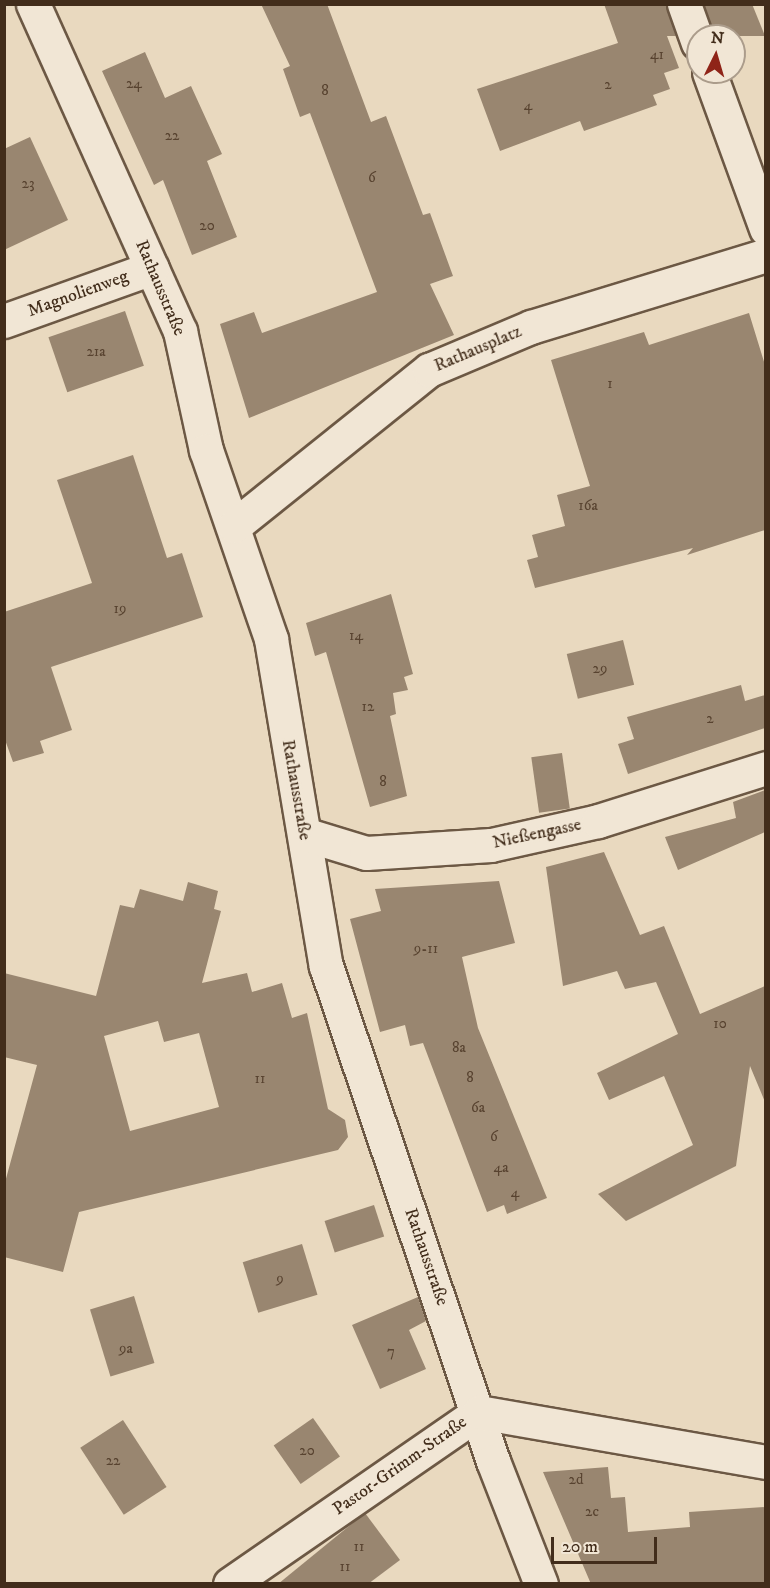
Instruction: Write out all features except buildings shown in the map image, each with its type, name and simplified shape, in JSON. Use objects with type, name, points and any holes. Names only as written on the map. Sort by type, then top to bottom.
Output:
[{"type":"street","name":"Rathausstraße","points":[[33,4],[180,331],[206,450],[271,639],[326,966],[479,1412],[541,1584]]},
{"type":"street","points":[[684,4],[691,24]]},
{"type":"street","points":[[712,84],[765,229]]},
{"type":"street","name":"Rathausplatz","points":[[234,526],[429,370],[531,327],[765,255]]},
{"type":"street","name":"Magnolienweg","points":[[4,321],[152,268]]},
{"type":"street","name":"Nießengasse","points":[[304,834],[366,853],[491,845],[598,821],[765,768]]},
{"type":"street","name":"Pastor-Grimm-Straße","points":[[230,1584],[479,1412],[765,1462]]}]
